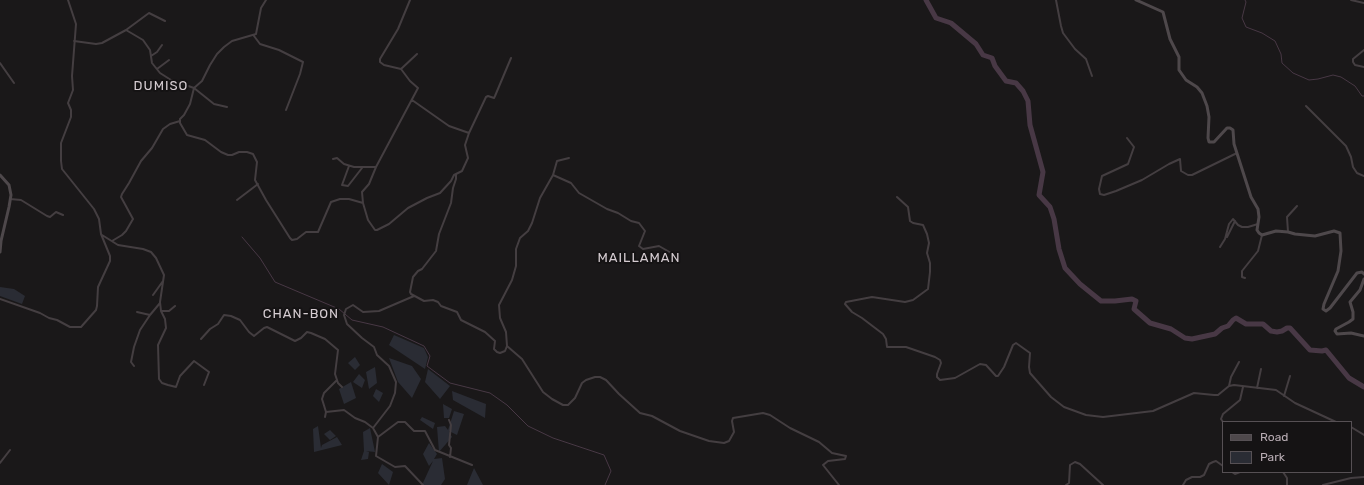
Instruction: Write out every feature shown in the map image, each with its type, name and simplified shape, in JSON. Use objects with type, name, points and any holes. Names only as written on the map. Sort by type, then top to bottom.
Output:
[{"type":"street","points":[[0,299],[40,313],[70,327],[76,328],[83,326],[96,310],[98,287],[110,261],[110,256],[101,234],[99,219],[94,209],[62,169],[62,143],[71,117],[71,110],[68,103],[74,90],[72,76],[75,54],[74,41],[76,24],[68,0]]},
{"type":"street","points":[[254,36],[256,34],[261,8],[266,0]]},
{"type":"street","points":[[410,0],[398,29],[380,59],[381,64],[401,68],[410,81],[418,88],[376,167],[369,184],[362,192],[363,203],[370,224],[377,230],[389,224],[408,208],[440,193],[456,174],[462,171],[468,158],[465,145],[469,133],[486,97],[490,96],[494,98],[510,58]]},
{"type":"street","points":[[1056,0],[1061,26],[1064,33],[1075,49],[1086,59],[1092,76]]},
{"type":"street","points":[[1136,0],[1163,12],[1170,39],[1179,57],[1179,70],[1186,80],[1197,87],[1202,93],[1207,106],[1209,117],[1209,142],[1214,142],[1227,128],[1233,130],[1234,144],[1251,197],[1258,209],[1259,217],[1257,230],[1258,233],[1262,235]]},
{"type":"street","points":[[1352,0],[1364,3]]},
{"type":"street","points":[[74,41],[96,44],[102,43],[126,30],[149,13],[165,21]]},
{"type":"street","points":[[126,30],[143,40],[150,50],[152,63],[171,80],[194,88],[210,101],[227,107]]},
{"type":"street","points":[[111,241],[122,235],[132,223],[133,219],[120,197],[141,161],[152,148],[163,129],[170,124],[180,121],[190,104],[194,88],[202,81],[210,65],[224,47],[238,39],[254,36]]},
{"type":"street","points":[[254,36],[260,44],[279,50],[303,62],[286,110]]},
{"type":"street","points":[[151,56],[157,52],[162,45]]},
{"type":"street","points":[[1364,50],[1352,59],[1355,65],[1364,67]]},
{"type":"street","points":[[401,68],[417,54]]},
{"type":"street","points":[[157,69],[169,60]]},
{"type":"street","points":[[0,63],[5,68],[14,83]]},
{"type":"street","points":[[412,100],[449,126],[469,133]]},
{"type":"street","points":[[1306,106],[1346,146],[1353,167],[1357,173],[1364,176]]},
{"type":"street","points":[[180,121],[187,135],[205,140],[221,152],[228,155],[239,152],[253,154],[257,162],[255,178],[266,200],[292,240],[297,239],[306,232],[318,232],[331,202],[340,199],[349,199],[363,203]]},
{"type":"street","points":[[1127,138],[1134,147],[1128,164],[1102,176],[1099,189],[1100,194],[1104,195],[1116,191],[1142,180],[1169,164],[1180,160],[1181,171],[1188,175],[1192,175],[1237,153]]},
{"type":"street","points":[[333,158],[337,158],[349,166],[362,168],[376,167]]},
{"type":"street","points":[[456,174],[451,203],[439,234],[436,251],[414,277],[410,292],[414,296],[424,301],[433,300],[438,302],[441,306],[457,312],[460,320],[485,332],[495,340],[494,349],[500,353],[505,351],[507,346],[506,332],[500,318],[499,305],[512,280],[516,266],[516,249],[520,238],[528,231],[532,223],[540,198],[553,176],[557,160],[569,158]]},
{"type":"street","points":[[349,166],[342,185],[348,186],[362,168]]},
{"type":"street","points":[[0,175],[9,185],[10,199],[0,252]]},
{"type":"street","points":[[553,176],[571,183],[580,193],[607,209],[639,223],[645,231],[639,246],[643,249],[659,246],[673,254]]},
{"type":"street","points":[[237,200],[258,184]]},
{"type":"street","points":[[897,197],[908,207],[910,221],[912,223],[923,225],[927,234],[929,243],[927,253],[930,263],[928,289],[913,300],[905,302],[872,297],[846,302],[845,304],[852,312],[883,334],[887,347],[906,347],[940,360],[941,363],[937,374],[937,377],[940,380],[955,378],[980,364],[986,365],[996,376],[998,376],[1016,343],[1030,353],[1030,373],[1051,397],[1064,408],[1086,415],[1103,417],[1153,411],[1194,393],[1214,395],[1222,393],[1229,386],[1231,377],[1239,362]]},
{"type":"street","points":[[10,199],[21,200],[47,216],[50,216],[56,212],[63,215]]},
{"type":"street","points":[[1288,232],[1287,217],[1297,206]]},
{"type":"street","points":[[1220,247],[1225,239],[1229,224],[1233,219],[1235,221]]},
{"type":"street","points":[[1235,221],[1242,227],[1258,224]]},
{"type":"street","points":[[1227,236],[1235,221]]},
{"type":"street","points":[[1262,235],[1276,231],[1315,236],[1334,231],[1340,233],[1341,251],[1338,271],[1324,304],[1324,311],[1330,308],[1357,273],[1362,272],[1364,274]]},
{"type":"street","points":[[101,234],[118,245],[143,249],[151,252],[156,258],[164,275],[160,302],[161,312],[165,319],[166,328],[158,345],[159,379],[162,383],[168,386],[176,387],[180,376],[194,361],[212,375]]},
{"type":"street","points":[[1245,278],[1242,276],[1242,271],[1258,251],[1262,235]]},
{"type":"street","points":[[1364,279],[1360,290],[1350,302],[1354,314],[1353,319],[1335,331],[1337,334],[1351,333],[1364,336]]},
{"type":"street","points":[[153,295],[164,280]]},
{"type":"street","points":[[373,428],[393,401],[396,382],[389,366],[377,355],[374,347],[362,338],[348,324],[345,319],[345,312],[347,308],[353,305],[363,312],[379,311],[414,296]]},
{"type":"street","points":[[134,366],[131,362],[140,330],[160,302]]},
{"type":"street","points":[[161,312],[169,311],[175,306]]},
{"type":"street","points":[[137,312],[150,315]]},
{"type":"street","points":[[201,338],[210,329],[218,324],[224,315],[240,320],[254,336],[267,327],[295,341],[307,332],[310,333],[325,339],[338,350],[335,374],[342,387]]},
{"type":"street","points":[[507,346],[522,359],[543,392],[563,405],[568,405],[575,398],[582,383],[596,377],[606,380],[619,394],[640,412],[652,416],[680,431],[709,441],[724,444],[729,441],[734,432],[732,420],[734,418],[762,414],[770,415],[790,428],[819,442],[832,453],[846,456],[846,459],[828,461],[823,465],[839,485]]},
{"type":"street","points":[[1257,388],[1261,369]]},
{"type":"street","points":[[204,385],[209,372]]},
{"type":"street","points":[[1284,396],[1290,376]]},
{"type":"street","points":[[325,417],[326,412],[322,399],[324,393],[337,380]]},
{"type":"street","points":[[1229,386],[1234,385],[1276,390],[1295,404],[1334,421]]},
{"type":"street","points":[[1222,421],[1221,419],[1222,414],[1240,400],[1243,387]]},
{"type":"street","points":[[326,412],[344,410],[373,428],[378,437],[376,456],[395,467],[405,466],[423,485]]},
{"type":"street","points":[[449,420],[451,425],[449,445],[451,448],[450,457]]},
{"type":"street","points":[[378,437],[398,422],[405,422],[414,432],[425,431],[436,450],[472,465]]},
{"type":"street","points":[[1352,428],[1364,435]]},
{"type":"street","points":[[0,463],[10,450]]},
{"type":"street","points":[[1183,485],[1186,480],[1192,477],[1200,477],[1204,475],[1209,464],[1212,462],[1216,461],[1222,465]]},
{"type":"street","points":[[1066,485],[1069,483],[1070,465],[1075,462],[1080,464],[1103,485]]},
{"type":"street","points":[[1284,473],[1287,478],[1287,485]]},
{"type":"street","points":[[1323,485],[1350,478],[1364,477]]},
{"type":"green space","points":[[0,287],[14,289],[25,296],[22,304],[0,296]]},
{"type":"green space","points":[[394,335],[424,348],[428,357],[425,369],[389,345]]},
{"type":"green space","points":[[355,357],[360,365],[355,370],[348,363]]},
{"type":"green space","points":[[389,358],[412,366],[421,379],[412,398],[398,382]]},
{"type":"green space","points":[[375,367],[377,383],[369,389],[366,372]]},
{"type":"green space","points":[[428,369],[450,386],[440,399],[425,382]]},
{"type":"green space","points":[[359,374],[365,380],[362,388],[353,382]]},
{"type":"green space","points":[[351,382],[356,398],[344,404],[339,389]]},
{"type":"green space","points":[[376,389],[383,393],[379,402],[373,396]]},
{"type":"green space","points":[[452,391],[486,404],[485,418],[453,400]]},
{"type":"green space","points":[[443,404],[452,409],[449,418],[444,418]]},
{"type":"green space","points":[[454,411],[464,414],[457,435],[449,431],[452,437],[439,452],[437,427],[445,426],[448,430]]},
{"type":"green space","points":[[422,417],[435,423],[433,429],[420,420]]},
{"type":"green space","points":[[318,426],[321,448],[322,445],[337,437],[342,445],[314,452],[313,429]]},
{"type":"green space","points":[[370,428],[375,452],[366,451],[369,452],[368,459],[361,460],[364,451],[363,432]]},
{"type":"green space","points":[[330,430],[336,436],[330,440],[324,434]]},
{"type":"green space","points":[[429,443],[437,454],[434,459],[442,458],[445,479],[441,485],[422,485],[433,461],[429,466],[423,454]]},
{"type":"green space","points":[[382,464],[393,472],[389,485],[378,473]]},
{"type":"green space","points":[[474,468],[483,485],[467,485]]},
{"type":"waterway","points":[[926,0],[936,18],[951,23],[976,44],[983,55],[992,58],[995,66],[1006,81],[1016,83],[1023,91],[1028,101],[1030,125],[1043,172],[1039,195],[1050,207],[1054,219],[1059,249],[1065,268],[1080,284],[1101,301],[1132,299],[1136,301],[1134,309],[1150,323],[1171,329],[1185,338],[1192,339],[1215,334],[1222,328],[1228,326],[1236,318],[1246,324],[1263,324],[1271,331],[1277,332],[1290,328],[1310,350],[1326,350],[1349,378],[1364,387]]},
{"type":"waterway","points":[[1245,0],[1246,2],[1242,18],[1246,27],[1262,33],[1275,41],[1281,54],[1282,63],[1293,73],[1309,80],[1333,75],[1341,77],[1355,86],[1362,96],[1364,96]]},
{"type":"waterway","points":[[242,237],[260,258],[275,282],[339,309],[352,320],[383,327],[424,346],[430,356],[427,366],[450,383],[490,393],[507,405],[528,426],[553,438],[604,455],[611,471],[605,485]]},
{"type":"district","name":"DUMISO","points":[[161,86]]},
{"type":"district","name":"MAILLAMAN","points":[[639,258]]},
{"type":"district","name":"CHAN-BON","points":[[301,314]]}]
